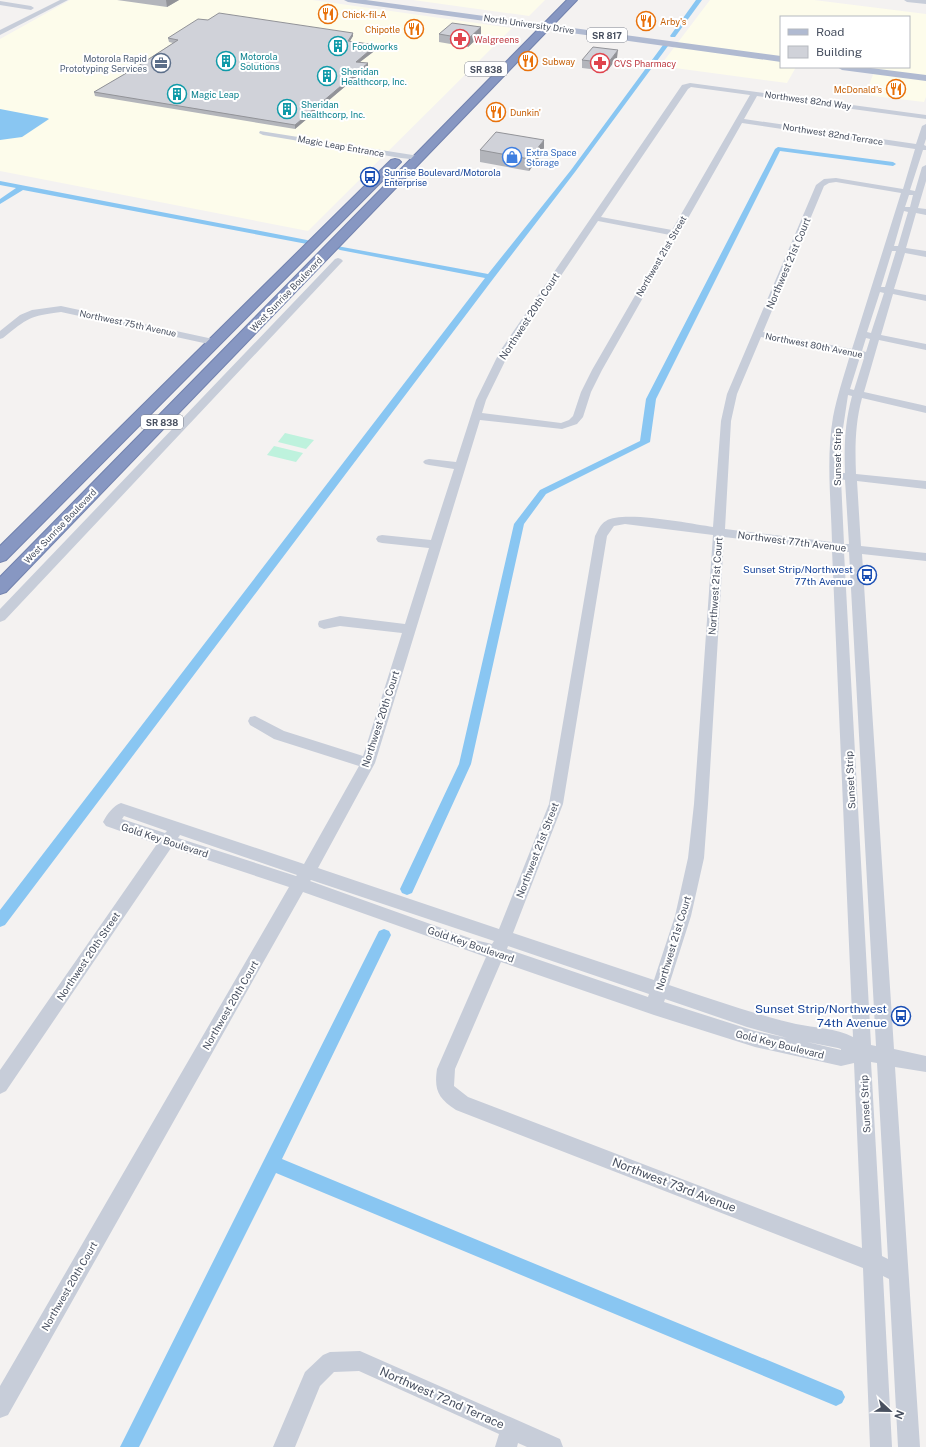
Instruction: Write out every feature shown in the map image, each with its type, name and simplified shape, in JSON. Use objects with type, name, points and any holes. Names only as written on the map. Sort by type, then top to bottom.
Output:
[{"type":"highway","name":"West Sunrise Boulevard","points":[[0,588],[233,348],[416,152],[572,0]]},
{"type":"highway","points":[[520,35],[535,20]]},
{"type":"highway","name":"West Sunrise Boulevard","points":[[0,556],[401,156],[416,152]]},
{"type":"highway","points":[[227,329],[233,348]]},
{"type":"main road","name":"North University Drive","points":[[348,0],[365,2],[400,2],[535,20],[548,24],[780,59]]},
{"type":"main road","name":"North University Drive","points":[[380,1],[535,20]]},
{"type":"main road","name":"North University Drive","points":[[548,24],[780,53]]},
{"type":"main road","points":[[850,68],[926,78]]},
{"type":"main road","points":[[893,68],[926,72]]},
{"type":"street","points":[[0,32],[56,0]]},
{"type":"street","points":[[0,32],[65,0]]},
{"type":"street","points":[[907,0],[926,2]]},
{"type":"street","points":[[0,4],[31,8]]},
{"type":"street","name":"Northwest 82nd Way","points":[[690,85],[698,84],[926,117]]},
{"type":"street","name":"Northwest 20th Court","points":[[0,1407],[304,878],[368,763],[437,545],[480,400],[505,351],[685,87],[690,85]]},
{"type":"street","name":"Northwest 21st Street","points":[[476,416],[562,426],[573,422],[578,417],[586,392],[597,370],[754,93]]},
{"type":"street","name":"Northwest 82nd Terrace","points":[[739,120],[923,147]]},
{"type":"street","name":"Sunset Strip","points":[[912,192],[915,161],[923,147],[926,126]]},
{"type":"street","name":"Magic Leap Entrance","points":[[263,133],[401,156]]},
{"type":"street","points":[[915,161],[926,162]]},
{"type":"street","name":"Sunset Strip","points":[[881,1447],[838,547],[835,448],[836,425],[845,392],[863,355],[912,192],[926,167]]},
{"type":"street","name":"Northwest 21st Court","points":[[654,1007],[683,916],[696,858],[701,804],[726,421],[732,394],[820,185],[827,181],[836,180],[912,192]]},
{"type":"street","points":[[906,209],[926,212]]},
{"type":"street","points":[[595,218],[674,233]]},
{"type":"street","points":[[895,249],[926,254]]},
{"type":"street","points":[[0,617],[338,261]]},
{"type":"street","points":[[883,290],[926,298]]},
{"type":"street","points":[[0,336],[23,317],[43,313]]},
{"type":"street","points":[[0,347],[43,313]]},
{"type":"street","name":"Northwest 75th Avenue","points":[[43,313],[210,346]]},
{"type":"street","name":"Northwest 80th Avenue","points":[[758,334],[863,355]]},
{"type":"street","points":[[869,336],[926,347]]},
{"type":"street","points":[[233,348],[247,356]]},
{"type":"street","name":"Sunset Strip","points":[[863,355],[858,394],[850,435],[851,477],[909,1447]]},
{"type":"street","points":[[845,392],[926,410]]},
{"type":"street","points":[[429,462],[460,466]]},
{"type":"street","points":[[836,476],[926,485]]},
{"type":"street","name":"Northwest 77th Avenue","points":[[611,522],[625,520],[926,557]]},
{"type":"street","name":"Northwest 21st Street","points":[[450,1096],[444,1086],[446,1069],[500,946],[542,843],[556,804],[601,536],[604,528],[611,522]]},
{"type":"street","points":[[382,539],[437,545]]},
{"type":"street","points":[[324,624],[340,620],[410,629]]},
{"type":"street","points":[[255,721],[279,735],[368,763]]},
{"type":"street","name":"Gold Key Boulevard","points":[[172,834],[304,878],[475,947],[500,946],[659,990],[747,1019],[796,1032],[841,1040],[863,1052],[926,1064]]},
{"type":"street","name":"Northwest 20th Street","points":[[0,1085],[172,834]]},
{"type":"street","name":"Gold Key Boulevard","points":[[500,946],[654,1007],[755,1039],[841,1058],[863,1052]]},
{"type":"street","name":"Northwest 73rd Avenue","points":[[450,1096],[462,1104],[898,1273]]},
{"type":"street","name":"Northwest 72nd Terrace","points":[[284,1447],[312,1379],[330,1362],[360,1362],[508,1438],[552,1447]]},
{"type":"shaded area","points":[[70,0],[312,0],[512,28],[308,231],[0,171],[0,39]]},
{"type":"shaded area","points":[[413,0],[545,0],[529,16]]},
{"type":"shaded area","points":[[710,0],[814,0],[926,14],[926,97],[924,102],[865,95],[876,68],[910,68],[910,16],[780,16],[780,68],[795,68],[787,83],[660,66]]},
{"type":"green space","points":[[285,433],[314,440],[306,449],[278,442]]},
{"type":"green space","points":[[274,446],[303,453],[296,462],[267,455]]},
{"type":"water","points":[[0,109],[49,119],[22,137],[0,140]]},
{"type":"building","points":[[219,13],[353,33],[348,41],[376,45],[356,62],[368,63],[295,125],[94,92],[178,40],[168,38],[198,19],[208,20]]},
{"type":"building","points":[[452,23],[481,27],[468,39],[439,34]]},
{"type":"building","points":[[593,47],[618,50],[608,63],[582,60]]},
{"type":"building","points":[[496,132],[544,140],[529,159],[480,150]]},
{"type":"waterway","points":[[673,36],[699,0]]},
{"type":"waterway","points":[[490,277],[573,171],[665,46]]},
{"type":"waterway","points":[[407,889],[465,764],[519,524],[543,492],[645,442],[651,399],[778,149],[893,164]]},
{"type":"waterway","points":[[0,183],[22,187]]},
{"type":"waterway","points":[[0,202],[22,187]]},
{"type":"waterway","points":[[22,187],[307,242]]},
{"type":"waterway","points":[[340,248],[490,277]]},
{"type":"waterway","points":[[0,921],[490,277]]},
{"type":"waterway","points":[[272,1163],[384,935]]},
{"type":"waterway","points":[[129,1447],[272,1163]]},
{"type":"waterway","points":[[272,1163],[836,1397]]},
{"type":"place","name":"Chick-fil-A","points":[[328,14]]},
{"type":"place","name":"Arby's","points":[[646,21]]},
{"type":"place","name":"Chipotle","points":[[414,29]]},
{"type":"place","name":"Walgreens","points":[[460,39]]},
{"type":"place","name":"Foodworks","points":[[338,46]]},
{"type":"place","name":"Motorola Solutions","points":[[226,61]]},
{"type":"place","name":"Subway","points":[[528,61]]},
{"type":"place","name":"Motorola Rapid Prototyping Services","points":[[161,63]]},
{"type":"place","name":"CVS Pharmacy","points":[[600,63]]},
{"type":"place","name":"Sheridan Healthcorp, Inc.","points":[[327,76]]},
{"type":"place","name":"McDonald's","points":[[896,89]]},
{"type":"place","name":"Magic Leap","points":[[177,94]]},
{"type":"place","name":"Sheridan healthcorp, Inc.","points":[[287,109]]},
{"type":"place","name":"Dunkin'","points":[[496,112]]},
{"type":"place","name":"Extra Space Storage","points":[[512,157]]},
{"type":"place","name":"Sunrise Boulevard/Motorola Enterprise","points":[[370,177]]},
{"type":"place","name":"Sunset Strip/Northwest 77th Avenue","points":[[867,575]]},
{"type":"place","name":"Sunset Strip/Northwest 74th Avenue","points":[[901,1016]]}]
